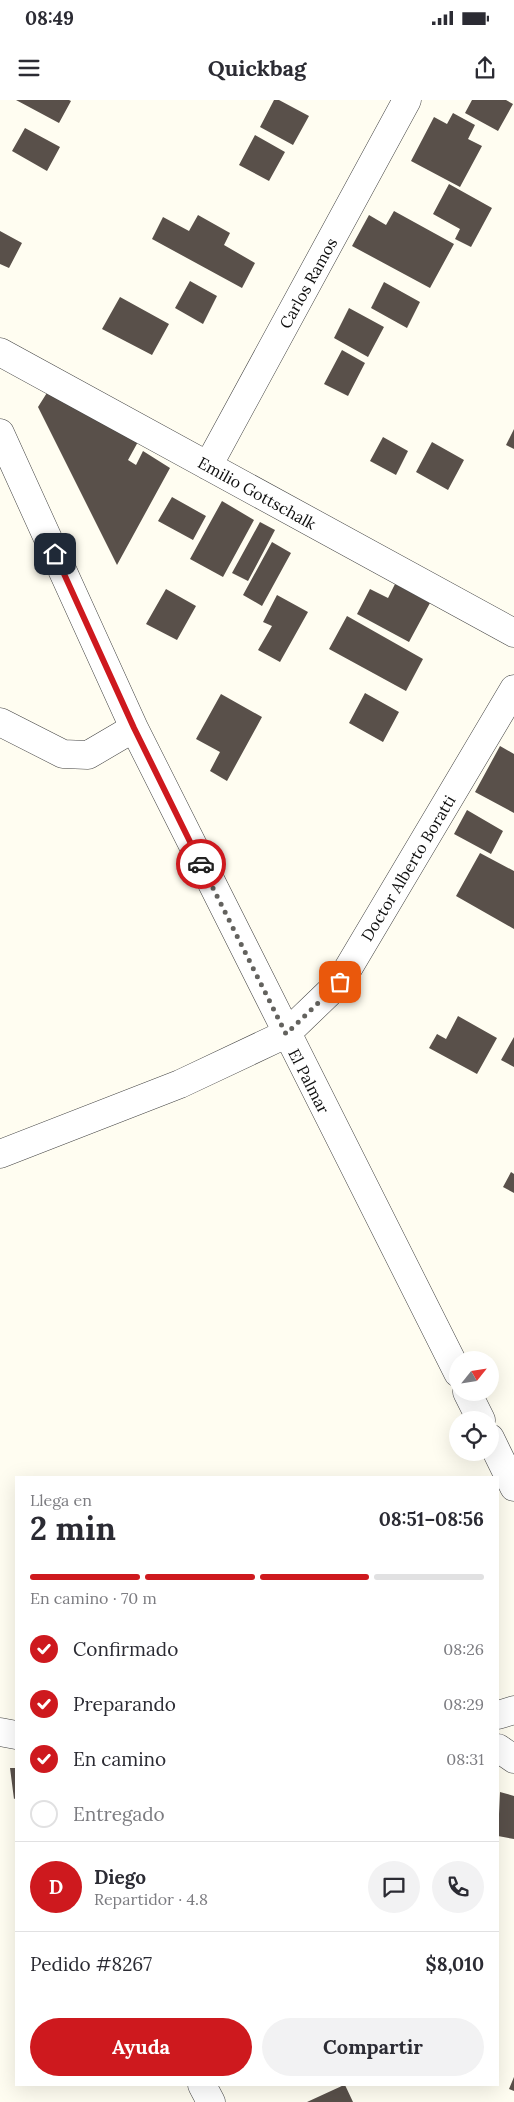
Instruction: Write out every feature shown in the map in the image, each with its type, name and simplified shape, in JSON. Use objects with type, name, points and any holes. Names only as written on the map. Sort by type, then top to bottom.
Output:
[{"type":"street","name":"Carlos Ramos","points":[[208,466],[407,100]]},
{"type":"street","name":"Emilio Gottschalk","points":[[0,352],[514,633]]},
{"type":"street","name":"El Palmar","points":[[0,433],[134,728],[449,1355]]},
{"type":"street","name":"Doctor Alberto Boratti","points":[[0,1154],[180,1084],[286,1034],[340,982],[514,689]]},
{"type":"street","points":[[0,722],[63,754],[88,755],[134,728]]},
{"type":"street","points":[[499,1452],[511,1470]]},
{"type":"street","points":[[499,1715],[514,1710]]},
{"type":"street","points":[[0,1732],[15,1735]]},
{"type":"street","points":[[499,1749],[514,1759]]},
{"type":"street","points":[[202,2086],[210,2102]]},
{"type":"building","points":[[16,100],[69,100],[71,101],[59,123]]},
{"type":"building","points":[[274,100],[279,100],[309,116],[293,145],[260,127]]},
{"type":"building","points":[[472,100],[506,100],[513,104],[498,131],[465,113]]},
{"type":"building","points":[[453,113],[475,125],[468,139],[482,146],[460,187],[411,161],[434,117],[447,124]]},
{"type":"building","points":[[25,128],[60,147],[47,171],[12,151]]},
{"type":"building","points":[[255,135],[285,152],[269,181],[239,165]]},
{"type":"building","points":[[449,184],[492,208],[471,247],[455,239],[460,229],[433,214]]},
{"type":"building","points":[[394,211],[454,244],[430,288],[352,246],[369,215],[386,225]]},
{"type":"building","points":[[198,215],[230,233],[224,245],[255,263],[242,288],[152,239],[163,217],[189,231]]},
{"type":"building","points":[[0,231],[22,243],[9,268],[0,264]]},
{"type":"building","points":[[190,281],[217,296],[203,324],[175,308]]},
{"type":"building","points":[[384,282],[420,302],[407,328],[371,308]]},
{"type":"building","points":[[120,297],[169,324],[152,355],[102,329]]},
{"type":"building","points":[[349,308],[384,327],[368,357],[334,338]]},
{"type":"building","points":[[342,350],[365,363],[348,396],[324,384]]},
{"type":"building","points":[[50,388],[139,440],[128,460],[136,465],[143,451],[170,468],[117,565],[38,407]]},
{"type":"building","points":[[514,429],[514,449],[506,445]]},
{"type":"building","points":[[383,437],[408,451],[396,475],[370,461]]},
{"type":"building","points":[[432,442],[464,460],[448,490],[416,472]]},
{"type":"building","points":[[172,497],[206,516],[193,540],[158,521]]},
{"type":"building","points":[[222,501],[254,520],[223,577],[190,559]]},
{"type":"building","points":[[260,522],[275,530],[248,581],[232,573]]},
{"type":"building","points":[[272,542],[291,553],[262,606],[243,595]]},
{"type":"building","points":[[395,584],[430,603],[409,642],[357,614],[370,589],[388,598]]},
{"type":"building","points":[[166,589],[196,606],[177,640],[146,624]]},
{"type":"building","points":[[277,595],[308,612],[280,662],[258,650],[272,626],[263,622]]},
{"type":"building","points":[[347,616],[423,659],[406,691],[329,649]]},
{"type":"building","points":[[365,693],[399,712],[383,742],[349,723]]},
{"type":"building","points":[[221,694],[262,717],[227,781],[210,771],[220,752],[196,739]]},
{"type":"building","points":[[500,746],[514,754],[514,813],[475,792]]},
{"type":"building","points":[[467,810],[503,831],[491,854],[454,834]]},
{"type":"building","points":[[480,853],[514,871],[514,929],[456,896]]},
{"type":"building","points":[[458,1016],[497,1038],[477,1074],[429,1048],[437,1034],[446,1039]]},
{"type":"building","points":[[514,1037],[514,1067],[501,1060]]},
{"type":"building","points":[[511,1172],[514,1174],[514,1193],[503,1187]]},
{"type":"building","points":[[10,1768],[15,1768],[14,1799]]},
{"type":"building","points":[[500,1792],[514,1796],[514,1839],[499,1836]]},
{"type":"building","points":[[514,2077],[514,2091],[509,2089]]},
{"type":"building","points":[[345,2086],[353,2102],[307,2102]]},
{"type":"way so far","points":[[201,864],[286,1034],[340,982]]},
{"type":"route","points":[[55,554],[134,728],[201,864]]}]
